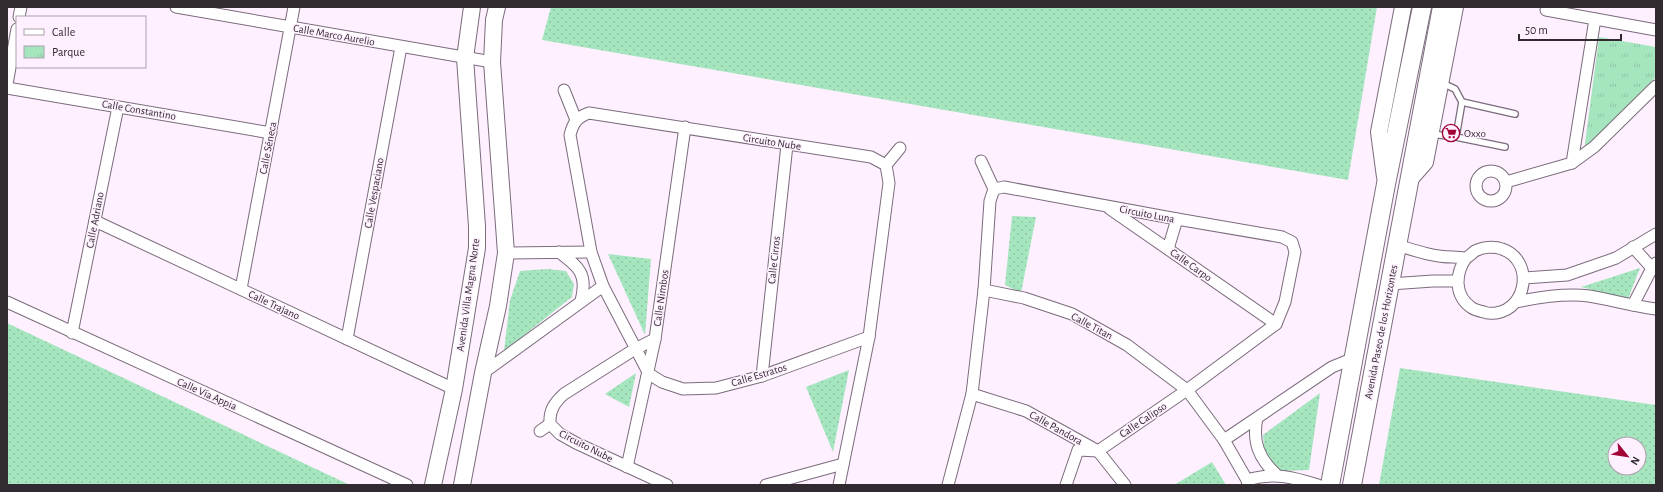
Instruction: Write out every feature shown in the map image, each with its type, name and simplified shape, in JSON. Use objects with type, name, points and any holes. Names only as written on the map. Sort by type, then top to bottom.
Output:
[{"type":"main road","name":"Avenida Paseo de los Horizontes","points":[[1330,485],[1386,184],[1422,7]]},
{"type":"main road","name":"Avenida Paseo de los Horizontes","points":[[1352,485],[1442,7]]},
{"type":"street","name":"Calle Marco Aurelio","points":[[176,7],[492,62]]},
{"type":"street","name":"Calle Séneca","points":[[241,289],[294,7]]},
{"type":"street","name":"Avenida Villa Magna Norte","points":[[433,485],[454,389],[477,248],[478,226],[465,58],[472,7]]},
{"type":"street","points":[[462,485],[483,373],[498,306],[506,253],[492,62],[494,20],[497,7]]},
{"type":"street","name":"Avenida Paseo de los Horizontes","points":[[1386,184],[1379,132],[1403,7]]},
{"type":"street","points":[[1410,179],[1425,162],[1455,7]]},
{"type":"street","points":[[1546,10],[1656,30]]},
{"type":"street","points":[[1572,163],[1595,19]]},
{"type":"street","points":[[7,84],[16,34]]},
{"type":"street","name":"Calle Vespaciano","points":[[347,339],[401,47]]},
{"type":"street","points":[[1506,182],[1572,163],[1594,147],[1656,86]]},
{"type":"street","name":"Calle Constantino","points":[[7,88],[271,133]]},
{"type":"street","points":[[564,90],[576,120],[570,135],[591,252],[603,286],[648,374]]},
{"type":"street","name":"Calle Adriano","points":[[72,333],[118,107]]},
{"type":"street","name":"Circuito Nube","points":[[576,120],[589,113],[871,157],[886,164]]},
{"type":"street","name":"Calle Nimbos","points":[[627,467],[655,339],[685,127]]},
{"type":"street","name":"Calle Cirros","points":[[762,376],[787,145]]},
{"type":"street","points":[[839,485],[869,337],[889,183],[886,164],[900,148]]},
{"type":"street","points":[[948,485],[972,394],[984,290],[990,201],[994,189],[981,161]]},
{"type":"street","name":"Circuito Luna","points":[[994,189],[1004,187],[1282,237],[1292,242],[1295,252],[1285,302],[1276,324]]},
{"type":"street","name":"Calle Carpo","points":[[1106,206],[1276,324]]},
{"type":"street","points":[[1168,249],[1177,219]]},
{"type":"street","name":"Calle Trajano","points":[[95,221],[454,389]]},
{"type":"street","points":[[1524,278],[1567,275],[1616,258],[1656,234]]},
{"type":"street","points":[[1397,245],[1438,257],[1466,258]]},
{"type":"street","points":[[1516,302],[1522,290],[1524,278],[1520,265],[1513,255],[1502,249],[1489,247],[1476,250],[1466,258],[1458,273],[1457,281],[1461,297],[1472,308],[1487,314],[1503,311],[1516,302],[1536,298],[1561,296],[1588,296],[1656,309]]},
{"type":"street","points":[[1633,247],[1654,266],[1634,305]]},
{"type":"street","points":[[559,252],[575,263],[582,273],[584,287],[581,301]]},
{"type":"street","points":[[506,253],[591,252]]},
{"type":"street","points":[[1390,284],[1457,281]]},
{"type":"street","points":[[483,373],[603,286]]},
{"type":"street","name":"Calle Titan","points":[[984,290],[1024,298],[1072,314],[1127,345],[1187,390]]},
{"type":"street","name":"Calle Vía Appia","points":[[7,302],[407,485]]},
{"type":"street","points":[[1276,324],[1187,390],[1224,440],[1247,482],[1261,476],[1277,475],[1318,485]]},
{"type":"street","name":"Calle Estratos","points":[[648,374],[674,386],[693,390],[716,388],[762,376],[869,337]]},
{"type":"street","name":"Circuito Nube","points":[[655,339],[635,349],[560,397],[552,408],[549,416],[550,424],[560,434],[667,485]]},
{"type":"street","points":[[1224,440],[1332,367],[1354,358]]},
{"type":"street","name":"Calle Calipso","points":[[1098,451],[1187,390]]},
{"type":"street","name":"Calle Pandora","points":[[972,394],[1026,411],[1098,451],[1125,485]]},
{"type":"street","points":[[1257,418],[1255,429],[1257,450],[1262,460],[1277,475]]},
{"type":"street","points":[[540,431],[550,424]]},
{"type":"street","points":[[1066,485],[1078,450],[1098,451]]},
{"type":"street","points":[[766,485],[843,464]]},
{"type":"lane","points":[[1441,83],[1455,89],[1462,102],[1456,137]]},
{"type":"lane","points":[[1462,102],[1515,114]]},
{"type":"lane","points":[[1431,134],[1456,137],[1505,148]]},
{"type":"green space","points":[[551,7],[1377,7],[1348,180],[542,40]]},
{"type":"green space","points":[[1599,37],[1656,47],[1656,77],[1584,151]]},
{"type":"green space","points":[[1012,216],[1036,217],[1021,293],[1005,285]]},
{"type":"green space","points":[[608,254],[651,259],[645,335]]},
{"type":"green space","points":[[1640,268],[1628,299],[1581,287]]},
{"type":"green space","points":[[547,269],[566,271],[574,284],[572,297],[504,351],[510,300],[520,271]]},
{"type":"green space","points":[[7,323],[350,485],[7,485]]},
{"type":"green space","points":[[1400,368],[1656,405],[1656,485],[1379,485]]},
{"type":"green space","points":[[849,370],[833,452],[806,387]]},
{"type":"green space","points":[[636,373],[629,407],[605,394]]},
{"type":"green space","points":[[1320,393],[1309,470],[1282,471],[1265,457],[1263,435]]},
{"type":"green space","points":[[1212,462],[1226,485],[1174,485]]},
{"type":"place","name":"Oxxo","points":[[1451,133]]}]
